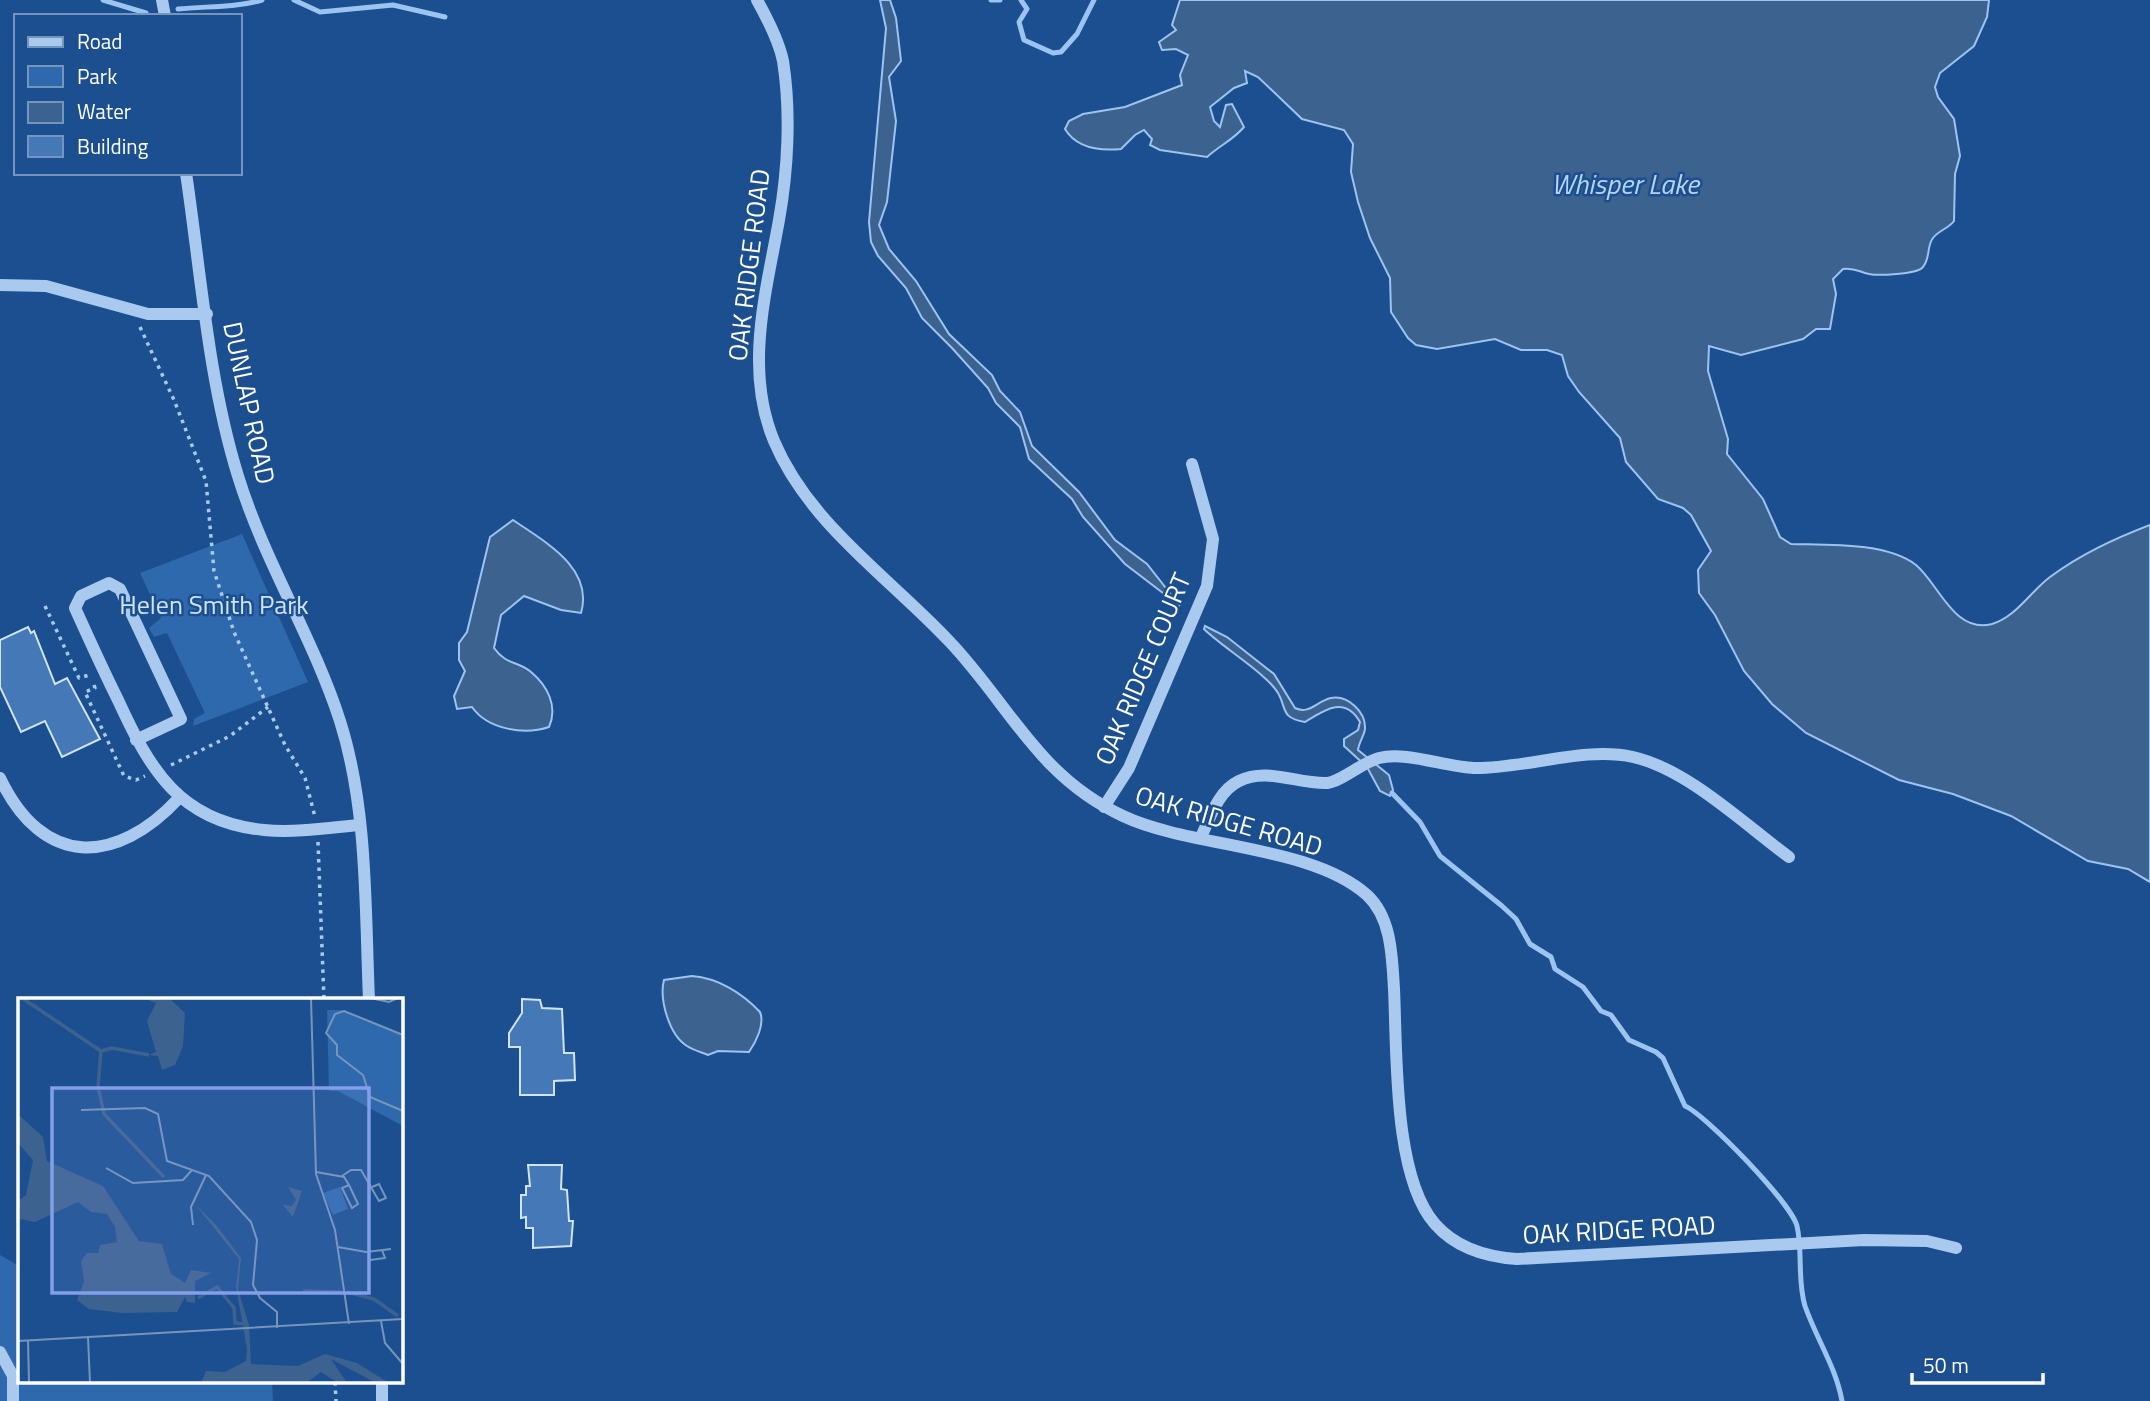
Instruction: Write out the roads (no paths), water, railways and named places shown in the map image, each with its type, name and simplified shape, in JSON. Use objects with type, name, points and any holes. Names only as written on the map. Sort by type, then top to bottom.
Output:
[{"type":"street","name":"OAK RIDGE ROAD","points":[[757,0],[783,58],[786,119],[780,214],[762,310],[758,363],[762,400],[774,440],[798,487],[844,539],[952,644],[1053,770],[1083,796],[1128,819],[1295,861],[1344,878],[1371,898],[1391,945],[1400,1105],[1409,1170],[1433,1222],[1472,1251],[1517,1259],[1864,1240],[1927,1241],[1956,1248]]},
{"type":"street","name":"DUNLAP ROAD","points":[[186,175],[222,409],[236,470],[257,530],[310,644],[336,709],[353,773],[359,825],[369,998]]},
{"type":"street","points":[[0,285],[46,286],[133,312],[172,316],[207,314]]},
{"type":"street","name":"OAK RIDGE COURT","points":[[1104,807],[1129,768],[1207,586],[1213,539],[1192,464]]},
{"type":"street","points":[[136,740],[181,719],[120,589],[109,583],[81,596],[75,608],[136,740],[155,772],[179,798],[212,817],[261,830],[359,825]]},
{"type":"street","points":[[1201,837],[1221,797],[1237,782],[1261,774],[1302,782],[1331,783],[1353,769],[1381,757],[1472,768],[1508,767],[1604,754],[1634,757],[1680,776],[1789,857]]},
{"type":"street","points":[[0,778],[20,813],[36,829],[58,840],[89,847],[120,843],[137,835],[179,798]]},
{"type":"street","points":[[0,1352],[13,1376],[13,1401]]},
{"type":"water","points":[[880,0],[890,0],[896,18],[901,61],[889,77],[896,121],[887,202],[879,225],[889,249],[916,281],[949,334],[992,375],[1000,391],[1020,412],[1032,446],[1079,492],[1115,540],[1147,564],[1180,606],[1125,564],[1083,517],[1072,499],[1029,459],[1020,427],[996,403],[988,388],[922,318],[906,288],[878,256],[871,242],[869,222],[886,28]]},
{"type":"water","name":"Whisper Lake","points":[[1180,0],[1989,0],[1987,17],[1974,46],[1940,73],[1935,87],[1938,97],[1954,119],[1960,156],[1955,174],[1954,221],[1933,238],[1922,268],[1888,275],[1843,269],[1833,279],[1836,294],[1830,329],[1816,329],[1803,339],[1741,355],[1709,346],[1708,371],[1728,439],[1727,454],[1763,499],[1780,537],[1791,544],[1856,546],[1889,552],[1903,558],[1924,573],[1948,605],[1967,622],[1979,625],[2001,621],[2043,583],[2074,561],[2150,525],[2150,882],[2128,869],[2088,861],[2011,816],[1953,794],[1899,780],[1806,733],[1772,704],[1744,671],[1715,615],[1699,593],[1698,570],[1711,551],[1691,515],[1683,508],[1658,499],[1626,462],[1620,438],[1579,392],[1568,376],[1562,355],[1547,350],[1521,350],[1495,339],[1437,349],[1416,345],[1408,338],[1391,312],[1390,278],[1370,238],[1358,202],[1351,172],[1353,144],[1344,130],[1302,119],[1258,77],[1245,71],[1247,83],[1234,88],[1210,107],[1214,121],[1220,127],[1226,105],[1232,104],[1244,127],[1207,157],[1160,150],[1150,145],[1152,139],[1144,130],[1121,149],[1105,150],[1082,145],[1070,136],[1065,129],[1069,121],[1083,114],[1125,107],[1182,85],[1180,75],[1188,55],[1176,49],[1162,50],[1159,42],[1176,30],[1172,25]]},
{"type":"water","points":[[513,520],[564,558],[574,570],[583,597],[581,613],[561,610],[524,596],[501,615],[494,648],[503,657],[537,678],[550,697],[552,719],[549,727],[539,729],[518,730],[497,726],[479,715],[472,707],[457,709],[454,696],[465,671],[459,660],[459,643],[467,632],[490,537]]},
{"type":"water","points":[[1205,626],[1227,637],[1274,674],[1295,708],[1305,710],[1331,698],[1344,699],[1355,706],[1365,723],[1358,750],[1389,775],[1393,790],[1390,796],[1380,791],[1367,767],[1344,746],[1344,739],[1358,730],[1360,722],[1354,714],[1348,709],[1334,707],[1305,722],[1292,718],[1272,686],[1204,629]]},
{"type":"water","points":[[702,977],[729,988],[760,1012],[761,1027],[749,1052],[718,1051],[708,1055],[687,1046],[675,1034],[664,1006],[664,980]]},
{"type":"waterway","points":[[103,0],[146,13]]},
{"type":"waterway","points":[[178,9],[231,6],[262,0]]},
{"type":"waterway","points":[[294,0],[320,12],[393,5],[445,17]]},
{"type":"waterway","points":[[991,0],[1000,0]]},
{"type":"waterway","points":[[1021,0],[1027,9],[1019,22],[1024,40],[1053,53],[1061,52],[1077,34],[1094,0]]},
{"type":"waterway","points":[[1392,793],[1420,822],[1440,856],[1516,919],[1530,944],[1551,957],[1555,969],[1583,987],[1601,1011],[1611,1015],[1629,1040],[1663,1058],[1685,1106],[1711,1125],[1780,1199],[1797,1226],[1805,1306],[1835,1376],[1842,1401]]},
{"type":"park label","name":"Helen Smith Park","points":[[214,605]]}]
